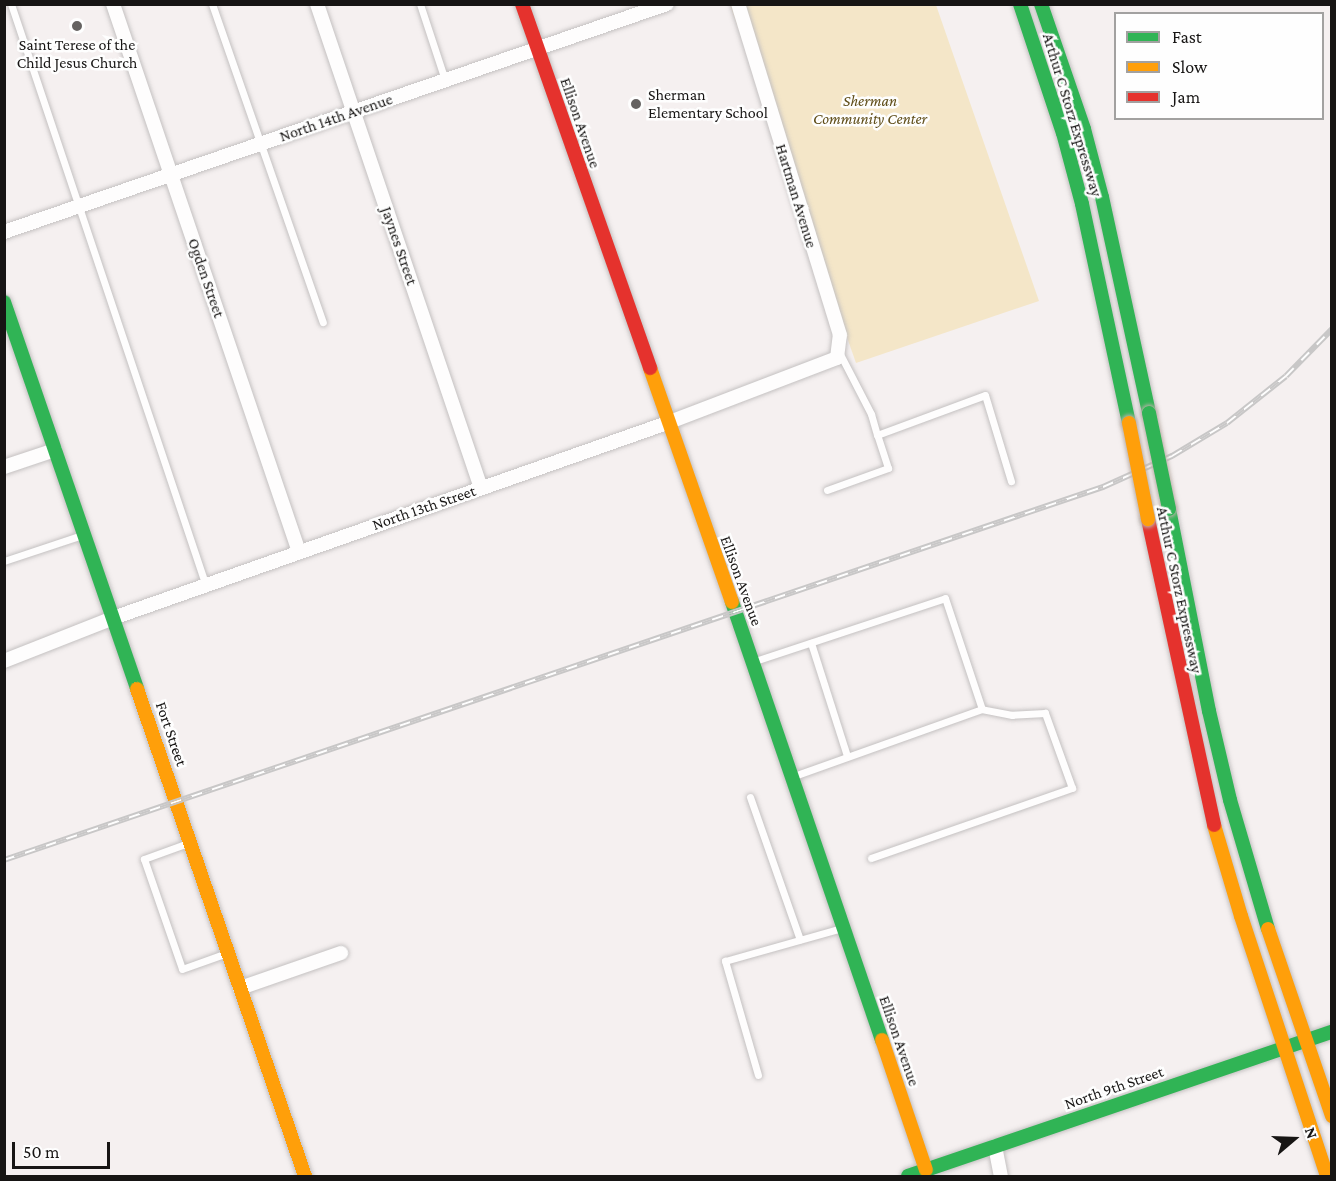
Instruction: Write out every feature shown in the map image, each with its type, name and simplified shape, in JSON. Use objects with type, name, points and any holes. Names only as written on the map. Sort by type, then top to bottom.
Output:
[{"type":"main road","name":"Ellison Avenue","points":[[522,4],[752,662],[926,1170]]},
{"type":"main road","name":"Arthur C Storz Expressway","points":[[1020,4],[1063,133],[1082,204],[1209,807],[1234,895],[1327,1176]]},
{"type":"main road","name":"Arthur C Storz Expressway","points":[[1041,4],[1084,129],[1102,197],[1169,509],[1209,711],[1230,800],[1332,1116]]},
{"type":"main road","name":"Fort Street","points":[[4,302],[304,1176]]},
{"type":"main road","name":"North 9th Street","points":[[908,1176],[1332,1032]]},
{"type":"street","name":"Ogden Street","points":[[112,4],[298,552]]},
{"type":"street","name":"Jaynes Street","points":[[317,4],[481,488]]},
{"type":"street","name":"North 14th Avenue","points":[[4,232],[667,4]]},
{"type":"street","name":"Hartman Avenue","points":[[738,4],[840,335],[839,352]]},
{"type":"street","name":"North 13th Street","points":[[4,661],[113,618],[667,423],[833,361],[839,352]]},
{"type":"street","points":[[4,467],[55,450]]},
{"type":"street","points":[[240,988],[341,953]]},
{"type":"street","points":[[995,1146],[1001,1176]]},
{"type":"lane","points":[[11,4],[206,586]]},
{"type":"lane","points":[[212,4],[323,322]]},
{"type":"lane","points":[[420,4],[445,80]]},
{"type":"lane","points":[[827,490],[888,468],[871,414],[839,352]]},
{"type":"lane","points":[[877,435],[985,395],[1011,481]]},
{"type":"lane","points":[[4,561],[85,534]]},
{"type":"lane","points":[[752,662],[945,598],[982,709]]},
{"type":"lane","points":[[811,643],[848,756]]},
{"type":"lane","points":[[791,776],[982,709],[1012,715],[1045,713],[1072,788],[871,858]]},
{"type":"lane","points":[[750,797],[800,940]]},
{"type":"lane","points":[[190,842],[144,859],[182,969],[228,953]]},
{"type":"lane","points":[[758,1075],[725,961],[843,928]]},
{"type":"green space","name":"Sherman Community Center","points":[[730,5],[936,5],[1039,301],[856,363]]},
{"type":"railway","points":[[4,860],[1103,487],[1172,456],[1227,423],[1286,376],[1332,329]]},
{"type":"traffic: fast","points":[[1020,4],[1063,133],[1082,204],[1129,423]]},
{"type":"traffic: fast","points":[[1041,4],[1084,129],[1102,197],[1149,413]]},
{"type":"traffic: fast","points":[[4,302],[137,689]]},
{"type":"traffic: fast","points":[[1149,413],[1169,509]]},
{"type":"traffic: fast","points":[[1169,509],[1209,711],[1230,800],[1268,929]]},
{"type":"traffic: fast","points":[[732,602],[882,1040]]},
{"type":"traffic: fast","points":[[908,1176],[1332,1032]]},
{"type":"traffic: slow","points":[[650,368],[732,602]]},
{"type":"traffic: slow","points":[[1129,423],[1148,519]]},
{"type":"traffic: slow","points":[[137,689],[305,1176]]},
{"type":"traffic: slow","points":[[1214,825],[1241,916],[1327,1176]]},
{"type":"traffic: slow","points":[[1268,929],[1332,1116]]},
{"type":"traffic: slow","points":[[882,1040],[926,1170]]},
{"type":"traffic: jam","points":[[522,4],[650,368]]},
{"type":"traffic: jam","points":[[1148,519],[1214,825]]},
{"type":"place","name":"Saint Terese of the Child Jesus Church","points":[[77,26]]},
{"type":"place","name":"Sherman Elementary School","points":[[636,104]]}]
